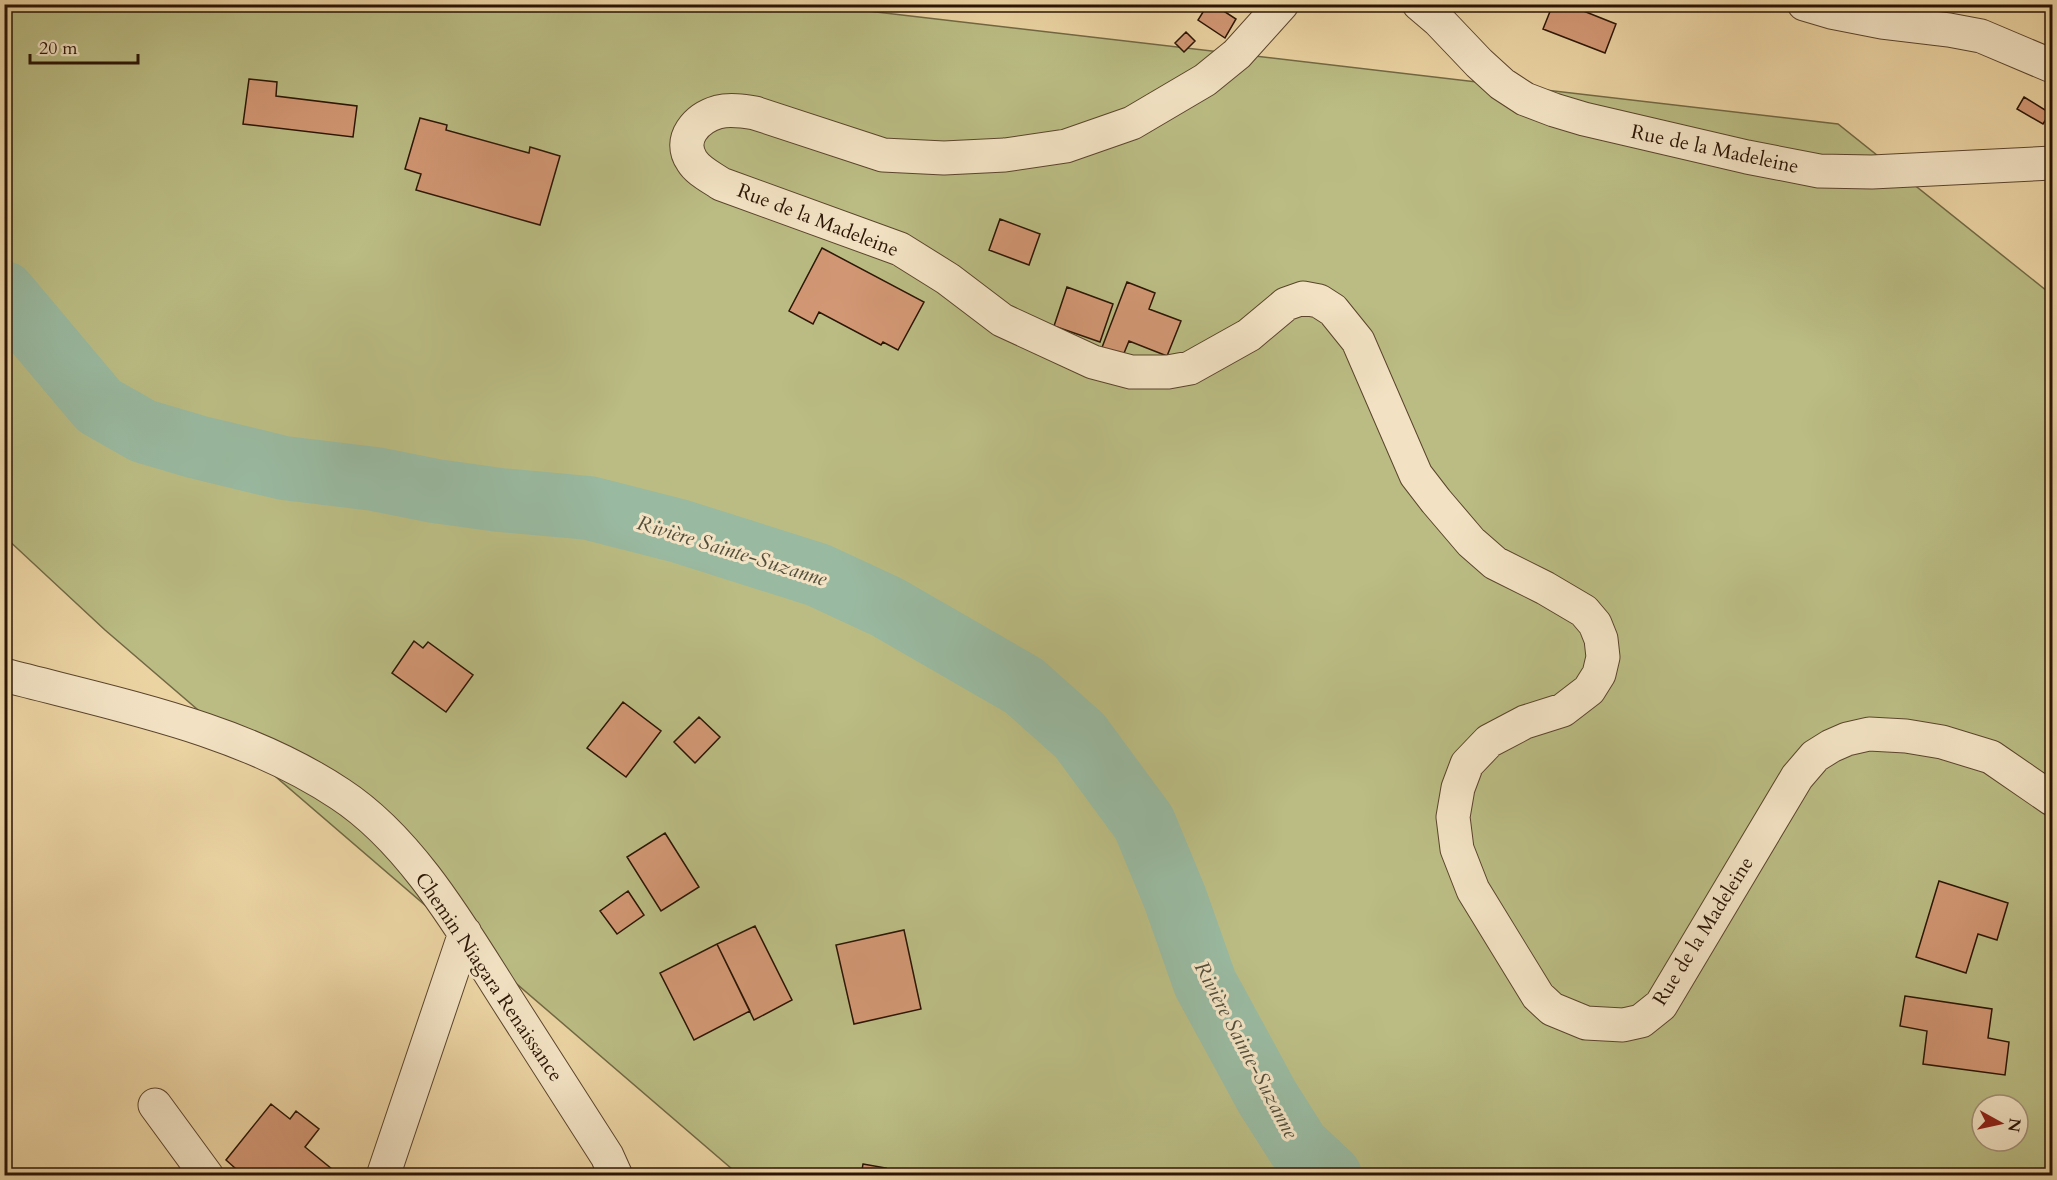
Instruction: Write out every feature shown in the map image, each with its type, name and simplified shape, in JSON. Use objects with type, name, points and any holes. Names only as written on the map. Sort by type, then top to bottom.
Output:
[{"type":"street","name":"Rue de la Madeleine","points":[[1282,4],[1237,54],[1205,80],[1132,123],[1066,146],[1005,155],[944,159],[883,155],[755,113],[736,111],[718,112],[698,122],[688,133],[686,144],[691,160],[704,173],[721,184],[900,249],[948,279],[1002,320],[1093,362],[1131,372],[1168,372],[1190,368],[1250,335],[1286,304],[1303,298],[1318,301],[1333,310],[1358,341],[1416,475],[1436,501],[1471,542],[1495,562],[1584,611],[1595,624],[1601,639],[1604,657],[1599,674],[1589,690],[1563,710],[1525,722],[1489,741],[1467,764],[1458,788],[1452,817],[1457,849],[1473,890],[1538,996],[1560,1013],[1586,1023],[1623,1025],[1641,1021],[1661,1005],[1797,777],[1815,756],[1830,746],[1869,734],[1942,742],[1990,757],[2052,799]]},
{"type":"street","name":"Rue de la Madeleine","points":[[1419,4],[1440,21],[1502,84],[1525,99],[1584,119],[1819,171],[1872,172],[2052,163]]},
{"type":"street","points":[[1804,4],[1882,22],[1981,36],[2052,66]]},
{"type":"street","name":"Chemin Niagara Renaissance","points":[[4,675],[165,718],[242,744],[305,772],[342,795],[376,823],[409,857],[465,933],[607,1156],[616,1176]]},
{"type":"street","points":[[383,1176],[465,933]]},
{"type":"street","points":[[155,1105],[207,1176]]},
{"type":"green space","points":[[4,5],[816,5],[1838,124],[2052,295],[2052,1175],[739,1175],[105,630],[5,537]]},
{"type":"building","points":[[1208,4],[1213,4],[1236,19],[1225,38],[1198,20]]},
{"type":"building","points":[[1553,4],[1566,4],[1616,24],[1605,53],[1543,29]]},
{"type":"building","points":[[1186,32],[1195,41],[1184,52],[1175,43]]},
{"type":"building","points":[[249,79],[277,82],[276,96],[357,106],[353,137],[243,124]]},
{"type":"building","points":[[2024,97],[2050,113],[2043,124],[2017,109]]},
{"type":"building","points":[[420,118],[447,125],[446,130],[529,153],[530,147],[560,156],[540,225],[416,190],[421,174],[405,169]]},
{"type":"building","points":[[1000,219],[1040,234],[1029,265],[989,250]]},
{"type":"building","points":[[822,248],[924,302],[898,350],[883,342],[881,345],[819,312],[813,324],[789,311]]},
{"type":"building","points":[[1127,282],[1155,293],[1149,309],[1181,321],[1167,356],[1129,341],[1122,358],[1101,350]]},
{"type":"building","points":[[1067,287],[1113,304],[1100,342],[1054,326]]},
{"type":"building","points":[[414,641],[423,648],[428,642],[473,675],[446,712],[392,673]]},
{"type":"building","points":[[623,702],[661,731],[626,777],[587,748]]},
{"type":"building","points":[[699,717],[720,737],[695,763],[674,742]]},
{"type":"building","points":[[665,833],[699,887],[661,911],[627,857]]},
{"type":"building","points":[[1939,881],[2008,903],[1997,940],[1978,934],[1966,973],[1916,957]]},
{"type":"building","points":[[628,891],[644,915],[617,934],[600,911]]},
{"type":"building","points":[[755,926],[792,1000],[754,1020],[717,944]]},
{"type":"building","points":[[904,930],[921,1009],[854,1024],[836,945]]},
{"type":"building","points":[[717,944],[750,1011],[694,1040],[660,973]]},
{"type":"building","points":[[1905,996],[1992,1009],[1988,1038],[2009,1042],[2005,1075],[1923,1064],[1927,1031],[1900,1026]]},
{"type":"building","points":[[271,1104],[290,1119],[296,1111],[319,1129],[305,1147],[338,1174],[337,1176],[244,1176],[226,1160]]},
{"type":"building","points":[[863,1164],[886,1168],[884,1176],[861,1176]]},
{"type":"waterway","name":"Rivière Sainte-Suzanne","points":[[4,293],[99,406],[143,431],[284,468],[375,479],[435,491],[500,500],[589,508],[679,531],[818,575],[887,607],[1024,686],[1080,736],[1144,823],[1175,898],[1205,983],[1267,1097],[1298,1146],[1330,1176]]}]
